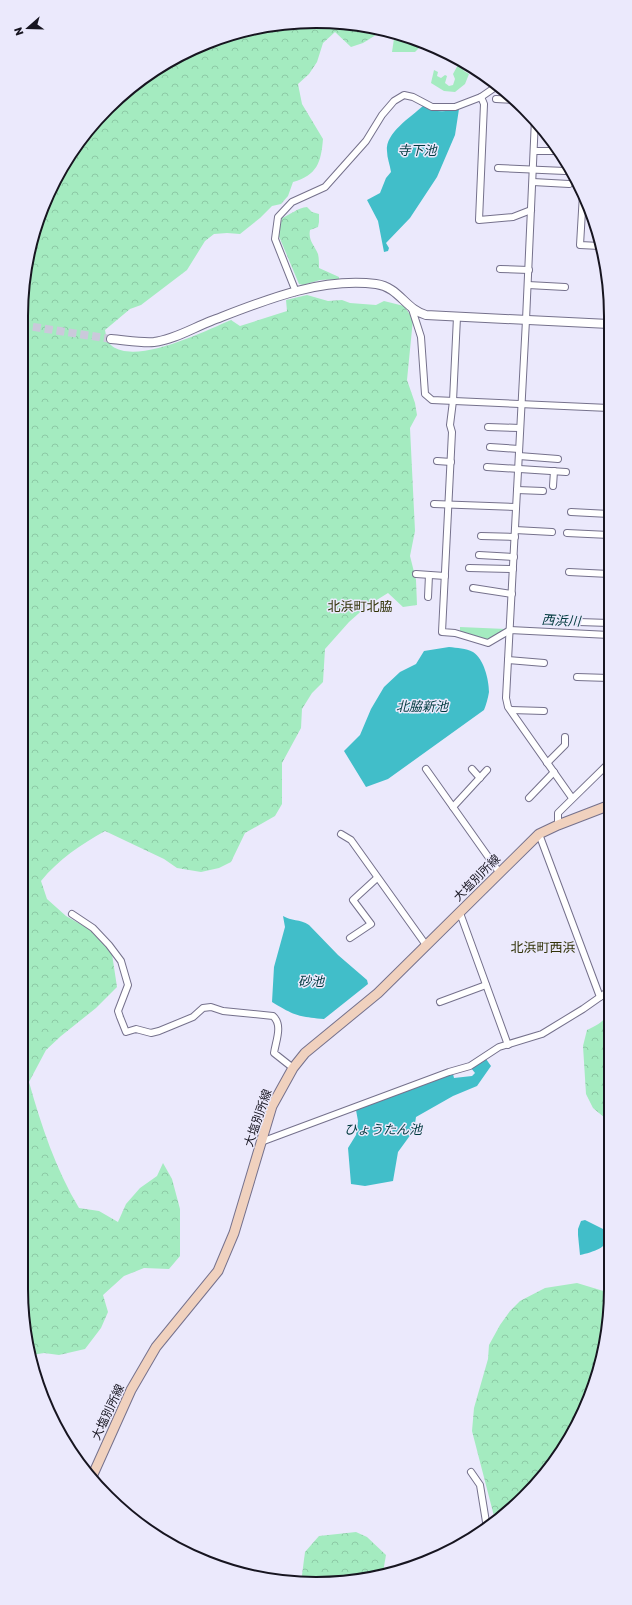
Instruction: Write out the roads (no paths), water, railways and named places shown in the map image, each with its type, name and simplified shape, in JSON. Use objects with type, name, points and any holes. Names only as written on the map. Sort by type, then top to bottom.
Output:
[{"type":"main road","name":"大塩別所線","points":[[94,1472],[131,1390],[156,1346],[218,1271],[234,1233],[272,1106],[293,1068],[305,1053],[378,993],[539,834],[604,807]]},
{"type":"street","points":[[296,292],[275,239],[278,217],[292,202],[325,187],[366,141],[382,115],[394,101],[404,95],[413,97],[432,107],[455,107],[481,97],[492,89]]},
{"type":"street","points":[[481,97],[484,104],[479,220],[513,217],[531,210]]},
{"type":"street","points":[[496,99],[507,100]]},
{"type":"street","points":[[535,130],[506,698],[511,710],[572,798]]},
{"type":"street","points":[[534,150],[551,151]]},
{"type":"street","points":[[498,168],[564,171]]},
{"type":"street","points":[[533,182],[569,184]]},
{"type":"street","points":[[582,207],[580,245],[595,246]]},
{"type":"street","points":[[500,269],[529,270]]},
{"type":"street","points":[[111,339],[154,342],[167,339],[232,313],[296,292],[327,284],[352,282],[378,284],[391,290],[400,296],[419,314],[604,324]]},
{"type":"street","points":[[528,285],[565,286]]},
{"type":"street","points":[[412,309],[421,337],[424,394],[432,400],[604,408]]},
{"type":"street","points":[[457,317],[453,401],[450,425],[452,432],[451,462],[442,632],[455,634],[488,644],[510,630],[604,635]]},
{"type":"street","points":[[488,427],[520,428]]},
{"type":"street","points":[[490,447],[558,459]]},
{"type":"street","points":[[437,461],[451,462]]},
{"type":"street","points":[[487,467],[566,472]]},
{"type":"street","points":[[554,471],[554,486]]},
{"type":"street","points":[[517,490],[544,491]]},
{"type":"street","points":[[434,504],[516,507]]},
{"type":"street","points":[[571,512],[604,514]]},
{"type":"street","points":[[481,536],[552,532]]},
{"type":"street","points":[[567,533],[604,535]]},
{"type":"street","points":[[479,555],[514,557]]},
{"type":"street","points":[[469,568],[513,569]]},
{"type":"street","points":[[569,572],[604,574]]},
{"type":"street","points":[[416,574],[445,576]]},
{"type":"street","points":[[428,597],[429,575]]},
{"type":"street","points":[[473,588],[512,594]]},
{"type":"street","points":[[579,622],[604,624]]},
{"type":"street","points":[[508,660],[544,663]]},
{"type":"street","points":[[577,677],[604,678]]},
{"type":"street","points":[[511,710],[544,711]]},
{"type":"street","points":[[547,763],[565,745],[566,737]]},
{"type":"street","points":[[426,768],[499,872]]},
{"type":"street","points":[[558,825],[558,813],[604,768]]},
{"type":"street","points":[[472,769],[480,780]]},
{"type":"street","points":[[453,807],[480,780],[487,770]]},
{"type":"street","points":[[529,798],[554,772]]},
{"type":"street","points":[[341,834],[351,840],[426,945]]},
{"type":"street","points":[[539,834],[600,997]]},
{"type":"street","points":[[350,938],[371,924],[354,900],[378,878]]},
{"type":"street","points":[[460,913],[508,1045]]},
{"type":"street","points":[[72,914],[93,928],[109,944],[121,961],[128,985],[118,1011],[126,1032],[136,1029],[151,1033],[159,1031],[193,1017],[203,1008],[211,1007],[223,1011],[273,1016],[278,1020],[279,1026],[274,1053],[293,1068]]},
{"type":"street","points":[[440,1002],[486,985]]},
{"type":"street","points":[[261,1142],[449,1072],[470,1066],[490,1052],[542,1034],[604,994]]},
{"type":"street","points":[[471,1472],[480,1485],[486,1521]]},
{"type":"water","name":"寺下池","points":[[423,106],[432,110],[440,111],[459,109],[455,135],[437,177],[410,218],[386,243],[389,248],[388,251],[384,252],[378,221],[367,200],[380,193],[386,178],[391,172],[387,156],[387,144],[390,138],[400,126]]},
{"type":"water","name":"北脇新池","points":[[449,647],[461,648],[473,652],[477,655],[483,665],[489,687],[489,694],[484,710],[388,779],[366,787],[344,751],[360,735],[371,709],[384,687],[400,672],[416,664],[424,651]]},
{"type":"water","name":"砂池","points":[[283,916],[309,925],[338,955],[367,980],[368,984],[324,1019],[296,1015],[272,1002],[274,967],[285,927]]},
{"type":"water","name":"ひょうたん池","points":[[486,1059],[491,1066],[477,1086],[453,1096],[416,1117],[414,1130],[398,1152],[393,1181],[365,1186],[351,1184],[348,1148],[356,1135],[358,1121],[356,1110],[453,1074],[454,1078],[472,1076],[475,1073],[471,1068]]},
{"type":"water","points":[[585,1220],[604,1230],[604,1245],[595,1251],[580,1255],[578,1229],[581,1221]]},
{"type":"tunnel","points":[[28,326],[111,339]]},
{"type":"district","name":"北浜町北脇","points":[[360,606]]},
{"type":"district","name":"北浜町西浜","points":[[543,947]]},
{"type":"water label","name":"西浜川","points":[[561,620]]}]
